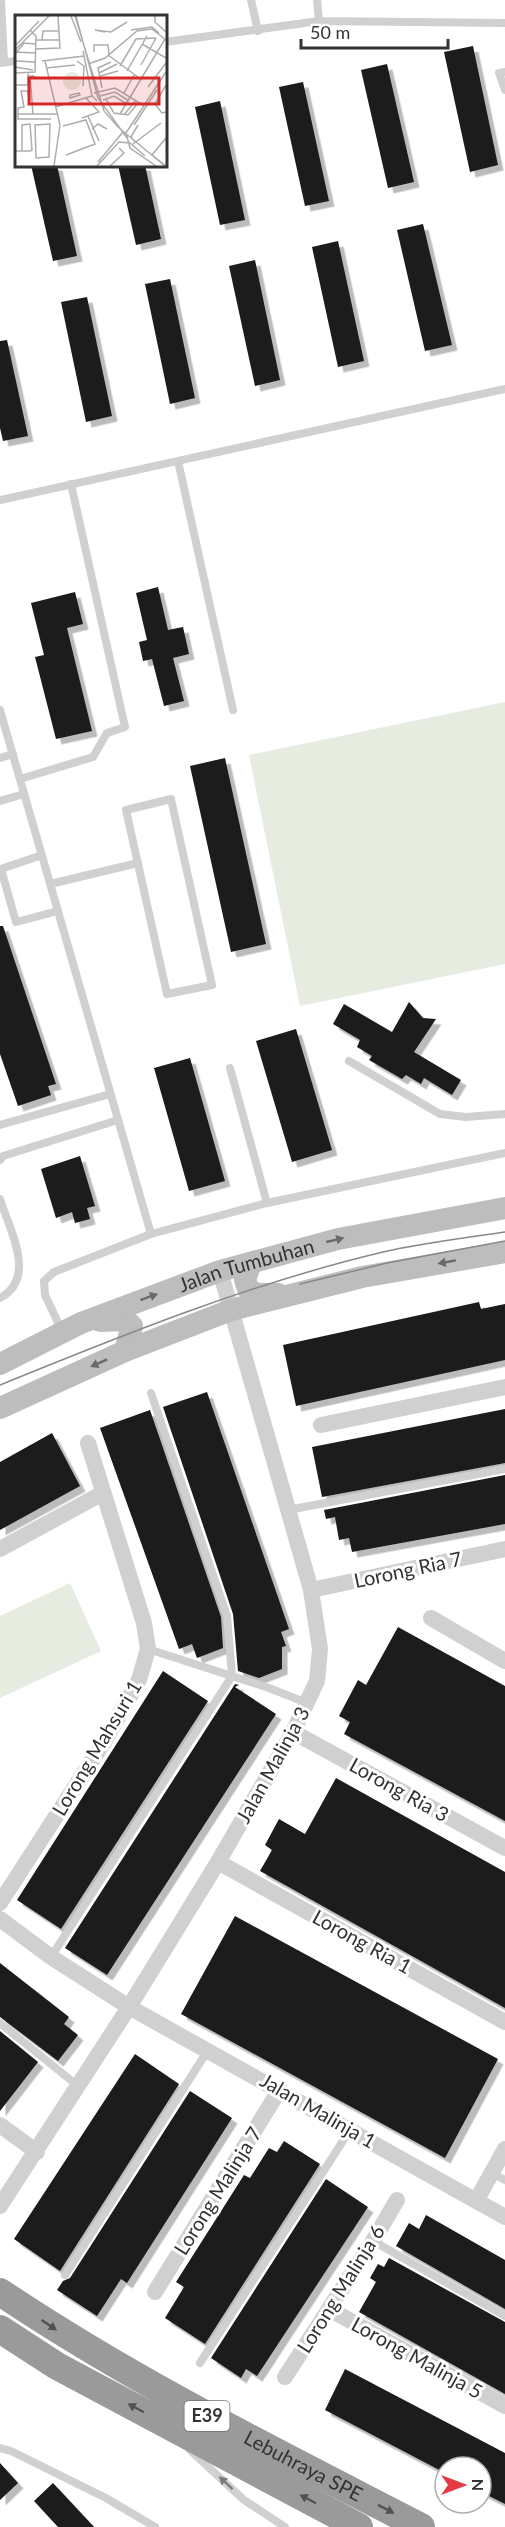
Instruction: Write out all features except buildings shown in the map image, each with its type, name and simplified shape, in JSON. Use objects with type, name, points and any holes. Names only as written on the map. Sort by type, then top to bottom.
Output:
[{"type":"highway","name":"Lebuhraya SPE","points":[[0,2292],[67,2337],[174,2399],[421,2527]]},
{"type":"highway","name":"Lebuhraya SPE","points":[[0,2329],[57,2366],[360,2527]]},
{"type":"main road","name":"Jalan Tumbuhan","points":[[0,1364],[71,1328],[220,1271],[338,1239],[505,1208]]},
{"type":"main road","name":"Jalan Tumbuhan","points":[[0,1408],[125,1351],[231,1310],[362,1277],[505,1252]]},
{"type":"main road","points":[[251,1263],[245,1280],[248,1289],[257,1294],[295,1294]]},
{"type":"main road","points":[[71,1328],[126,1320],[132,1326],[125,1351]]},
{"type":"main road","points":[[0,1398],[17,1391],[29,1394]]},
{"type":"street","name":"Jalan Malinja 3","points":[[0,2206],[129,2007],[218,1862],[293,1732],[317,1681],[320,1660],[319,1639],[311,1590],[220,1271]]},
{"type":"street","points":[[321,1425],[505,1387]]},
{"type":"street","name":"Lorong Mahsuri 1","points":[[0,1903],[104,1742],[140,1680],[148,1649],[144,1623],[88,1443]]},
{"type":"street","points":[[0,1549],[103,1493]]},
{"type":"street","name":"Lorong Ria 7","points":[[311,1590],[505,1549]]},
{"type":"street","points":[[431,1618],[505,1661]]},
{"type":"street","name":"Lorong Ria 3","points":[[293,1732],[505,1848]]},
{"type":"street","name":"Lorong Ria 1","points":[[218,1862],[505,2022]]},
{"type":"street","name":"Jalan Malinja 1","points":[[0,1919],[51,1957],[129,2007],[280,2089],[505,2217]]},
{"type":"street","name":"Lorong Malinja 7","points":[[155,2292],[280,2089]]},
{"type":"street","points":[[0,2125],[37,2152]]},
{"type":"street","points":[[476,2201],[498,2176],[505,2149]]},
{"type":"street","name":"Lorong Malinja 6","points":[[285,2377],[373,2241],[396,2200]]},
{"type":"street","name":"Lorong Malinja 5","points":[[329,2309],[505,2406]]},
{"type":"lane","points":[[1,0],[2,62]]},
{"type":"lane","points":[[251,0],[258,31]]},
{"type":"lane","points":[[317,0],[319,21]]},
{"type":"lane","points":[[166,42],[319,21],[505,23]]},
{"type":"lane","points":[[505,72],[499,73],[505,90]]},
{"type":"lane","points":[[0,500],[505,389]]},
{"type":"lane","points":[[178,461],[232,710]]},
{"type":"lane","points":[[20,779],[93,758],[107,733],[125,727],[71,484]]},
{"type":"lane","points":[[0,710],[4,736],[13,754],[151,1234]]},
{"type":"lane","points":[[0,758],[13,754]]},
{"type":"lane","points":[[0,801],[24,794]]},
{"type":"lane","points":[[171,799],[212,985],[167,994],[138,863],[126,810],[171,799]]},
{"type":"lane","points":[[42,855],[1,869],[16,922],[58,911]]},
{"type":"lane","points":[[50,884],[138,863]]},
{"type":"lane","points":[[349,1061],[440,1114],[465,1117],[505,1114]]},
{"type":"lane","points":[[230,1068],[267,1203]]},
{"type":"lane","points":[[0,1125],[110,1094]]},
{"type":"lane","points":[[0,1160],[118,1120]]},
{"type":"lane","points":[[71,1328],[45,1295],[44,1281],[54,1272],[151,1234],[267,1203],[505,1153]]},
{"type":"lane","points":[[0,1199],[21,1266],[17,1283],[0,1298]]},
{"type":"lane","points":[[51,1957],[232,1676],[227,1616],[151,1393]]},
{"type":"lane","points":[[288,1510],[505,1469]]},
{"type":"lane","points":[[148,1649],[308,1703]]},
{"type":"lane","points":[[0,2023],[78,2086]]},
{"type":"lane","points":[[65,2275],[208,2050]]},
{"type":"lane","points":[[200,2363],[350,2130]]},
{"type":"lane","points":[[373,2241],[505,2316]]},
{"type":"lane","points":[[186,2446],[244,2500],[285,2527]]},
{"type":"lane","points":[[0,2448],[11,2451],[106,2498],[155,2527]]},
{"type":"shaded area","points":[[505,702],[505,964],[300,1006],[249,755]]},
{"type":"shaded area","points":[[70,1583],[101,1651],[0,1698],[0,1616]]},
{"type":"tram line","points":[[0,1385],[189,1311],[285,1279],[383,1252],[505,1232]]},
{"type":"tram line","points":[[300,1284],[387,1263],[505,1241]]}]
